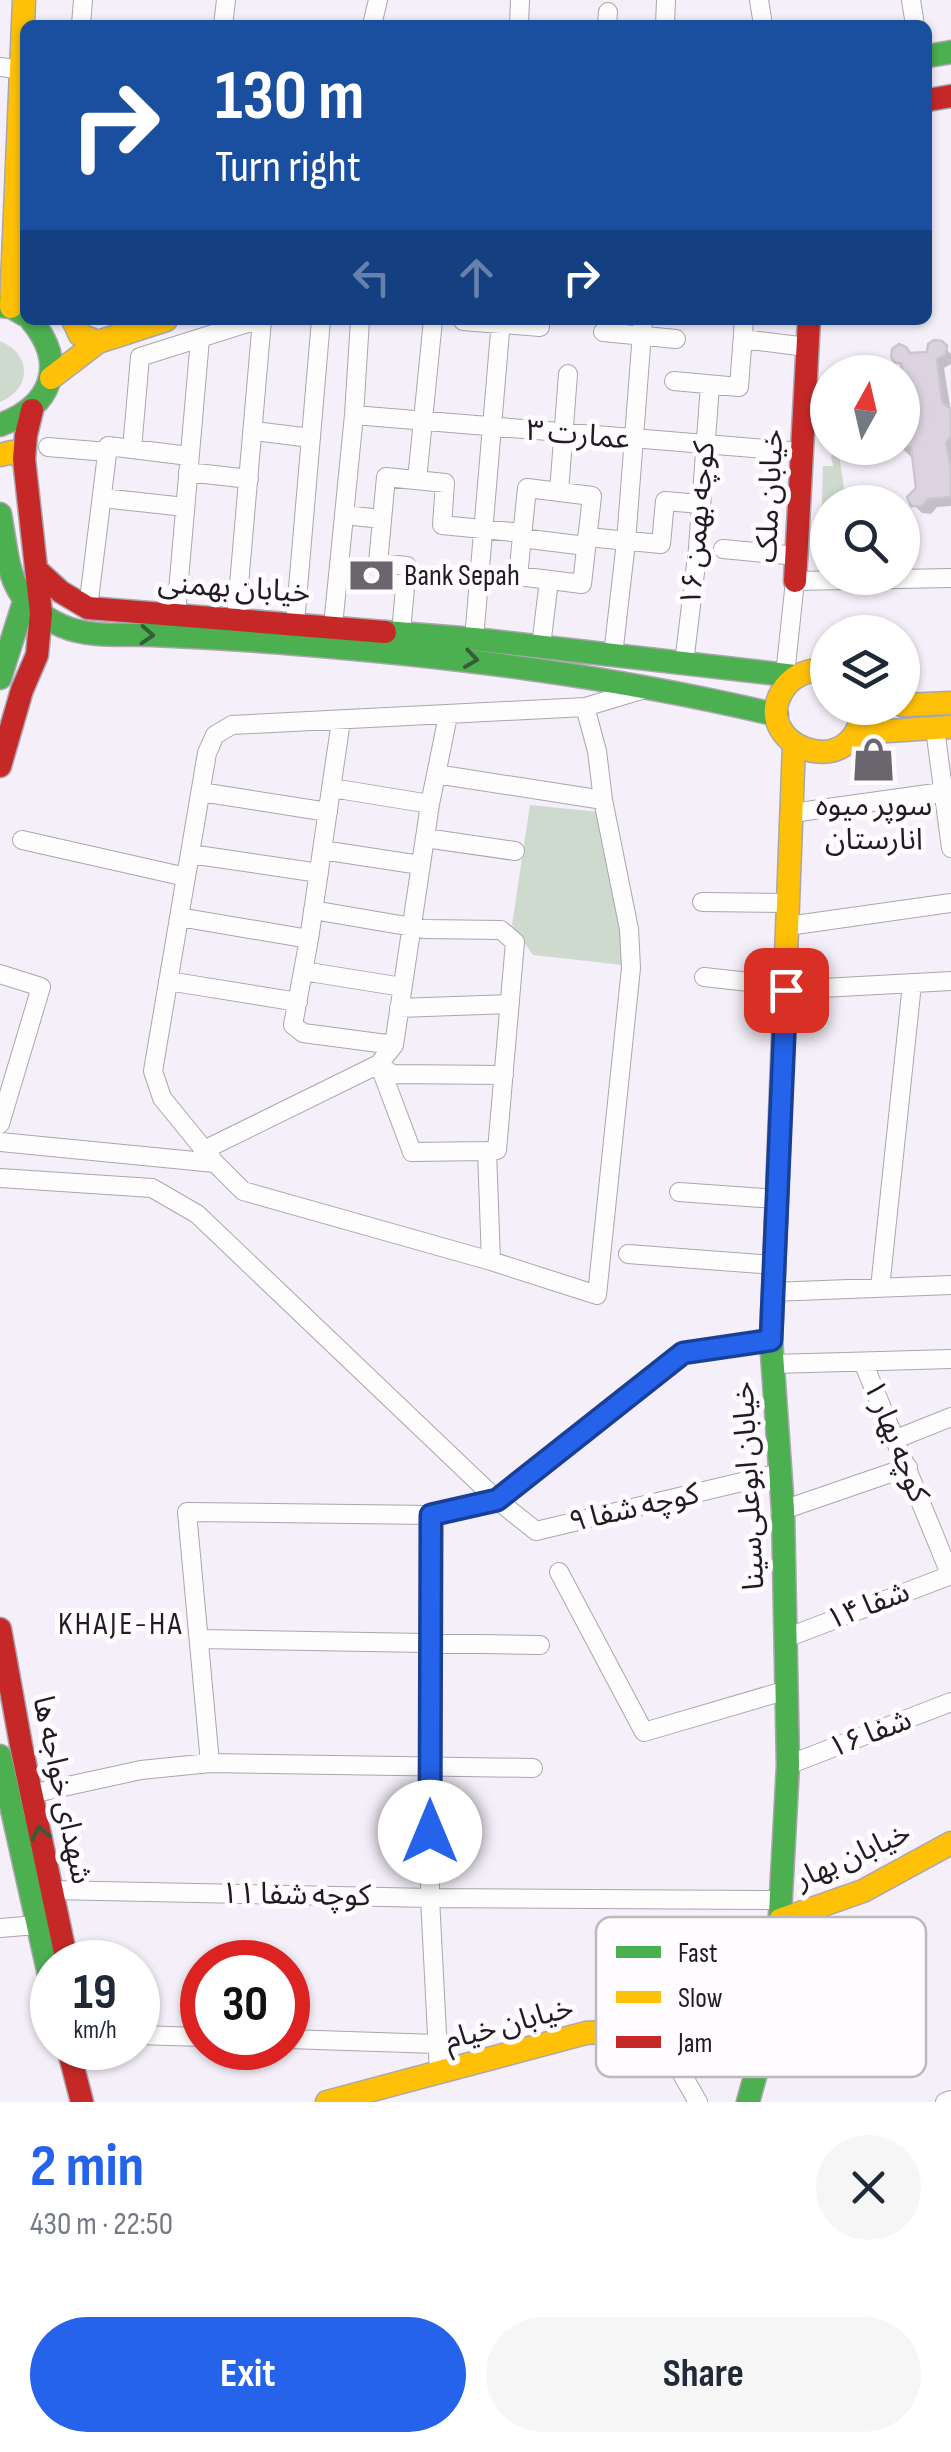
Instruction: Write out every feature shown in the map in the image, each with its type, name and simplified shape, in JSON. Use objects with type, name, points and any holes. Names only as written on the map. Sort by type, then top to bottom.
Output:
[{"type":"street","points":[[19,312],[7,198],[20,38]]},
{"type":"street","points":[[0,425],[16,421],[32,410],[44,396],[51,378],[52,358],[47,340],[32,325]]},
{"type":"street","points":[[75,325],[80,335],[98,342]]},
{"type":"street","points":[[51,378],[98,342],[151,325]]},
{"type":"street","points":[[132,449],[140,357],[243,325]]},
{"type":"street","points":[[236,618],[254,432],[259,325]]},
{"type":"street","points":[[295,623],[320,325]]},
{"type":"street","points":[[333,626],[360,325]]},
{"type":"street","points":[[417,480],[432,325]]},
{"type":"street","points":[[474,639],[501,325]]},
{"type":"street","name":"خیابان ملک","points":[[790,676],[809,325]]},
{"type":"street","points":[[603,332],[642,328],[676,340]]},
{"type":"street","points":[[614,655],[642,328]]},
{"type":"street","points":[[674,380],[738,388],[743,330],[808,346]]},
{"type":"street","points":[[176,614],[200,339]]},
{"type":"street","points":[[559,492],[568,374]]},
{"type":"street","name":"کوچه بهمن ۱۶","points":[[684,662],[710,385]]},
{"type":"street","points":[[0,766],[22,690],[37,655],[33,606],[38,571],[24,459],[32,410]]},
{"type":"street","name":"عمارت ۳","points":[[354,416],[802,452]]},
{"type":"street","points":[[254,432],[310,438]]},
{"type":"street","points":[[88,608],[108,446],[249,479]]},
{"type":"street","points":[[48,447],[107,452]]},
{"type":"street","points":[[0,455],[12,452],[24,459]]},
{"type":"street","points":[[401,632],[407,566],[378,563],[386,477],[445,483],[442,525],[586,541],[662,544],[665,501],[701,504]]},
{"type":"street","points":[[526,488],[559,492],[592,496],[582,584],[518,576],[526,488]]},
{"type":"street","points":[[102,498],[185,508]]},
{"type":"street","points":[[0,514],[12,576],[20,594],[33,606]]},
{"type":"street","points":[[344,515],[382,519]]},
{"type":"street","points":[[723,549],[796,556]]},
{"type":"street","name":"خیابان بهمنی","points":[[38,571],[51,585],[88,608],[474,639],[790,676],[810,670]]},
{"type":"street","points":[[795,581],[951,578]]},
{"type":"street","points":[[541,646],[550,580]]},
{"type":"street","points":[[0,678],[33,606]]},
{"type":"street","name":"خیابان بهمنی","points":[[33,606],[66,628],[466,658],[651,687],[777,716]]},
{"type":"street","points":[[37,655],[94,632]]},
{"type":"street","points":[[790,676],[780,697],[777,716],[794,744],[816,753],[839,749],[860,725]]},
{"type":"street","points":[[586,707],[629,930],[631,968],[597,1295],[243,1191],[162,1098],[153,1071],[207,753],[215,734],[232,725],[586,707],[651,687]]},
{"type":"street","points":[[920,703],[951,702]]},
{"type":"street","points":[[0,1142],[210,1156],[379,1064],[394,1045],[430,804],[448,716]]},
{"type":"street","points":[[342,720],[293,1025],[303,1033],[394,1045]]},
{"type":"street","points":[[857,732],[943,728],[943,792],[951,848]]},
{"type":"street","name":"خیابان ابوعلی‌سینا","points":[[779,1917],[788,1765],[787,1690],[783,1510],[771,1340],[794,744]]},
{"type":"street","points":[[436,774],[602,800]]},
{"type":"street","points":[[332,788],[430,804]]},
{"type":"street","points":[[200,792],[328,812]]},
{"type":"street","points":[[792,813],[943,792]]},
{"type":"street","points":[[425,838],[515,851]]},
{"type":"street","points":[[22,840],[186,877]]},
{"type":"street","points":[[322,850],[420,865]]},
{"type":"street","points":[[190,854],[319,874]]},
{"type":"street","points":[[702,902],[788,914],[951,903]]},
{"type":"street","points":[[313,910],[424,928],[501,930],[515,942],[497,1150],[412,1152],[379,1064]]},
{"type":"street","points":[[179,916],[309,940]]},
{"type":"street","points":[[304,971],[402,988]]},
{"type":"street","points":[[0,974],[41,988],[0,1124]]},
{"type":"street","points":[[704,976],[786,988],[951,980]]},
{"type":"street","points":[[168,981],[298,1002]]},
{"type":"street","points":[[880,1288],[912,984]]},
{"type":"street","points":[[400,1008],[510,1004]]},
{"type":"street","points":[[379,1064],[392,1074],[504,1075]]},
{"type":"street","points":[[486,1151],[491,1261]]},
{"type":"street","points":[[0,1178],[152,1188],[197,1214],[497,1500]]},
{"type":"street","points":[[679,1192],[776,1199]]},
{"type":"street","points":[[628,1254],[774,1265]]},
{"type":"street","points":[[772,1292],[951,1285]]},
{"type":"street","points":[[210,1763],[187,1512],[431,1515],[497,1500],[683,1353],[771,1340]]},
{"type":"street","points":[[773,1364],[951,1360]]},
{"type":"street","name":"کوچه بهار ۱","points":[[863,1362],[908,1467],[944,1538],[951,1575]]},
{"type":"street","points":[[896,1439],[951,1417]]},
{"type":"street","points":[[783,1510],[908,1467]]},
{"type":"street","name":"کوچه شفا ۹","points":[[497,1500],[536,1531],[780,1473]]},
{"type":"street","points":[[431,1515],[430,1898],[439,2073]]},
{"type":"street","points":[[559,1572],[644,1732],[787,1690]]},
{"type":"street","name":"شفا ۱۴","points":[[786,1638],[951,1575]]},
{"type":"street","name":"شهدای خواجه ها","points":[[0,1629],[62,1940]]},
{"type":"street","points":[[199,1639],[540,1645]]},
{"type":"street","name":"شفا ۱۶","points":[[788,1765],[951,1702]]},
{"type":"street","name":"شهدای خواجه ها","points":[[0,1756],[4,1789],[40,1940]]},
{"type":"street","points":[[32,1794],[140,1770],[210,1763],[533,1768]]},
{"type":"street","name":"خیابان بهار","points":[[780,1910],[862,1891],[951,1843]]},
{"type":"street","name":"کوچه شفا ۱۱","points":[[52,1890],[780,1910]]},
{"type":"street","points":[[0,1928],[36,1926]]},
{"type":"street","name":"خیابان خیام","points":[[327,2102],[596,2032]]},
{"type":"street","points":[[310,2040],[438,2044]]},
{"type":"street","points":[[74,2070],[82,2102]]},
{"type":"street","points":[[92,2070],[100,2102]]},
{"type":"street","points":[[684,2077],[698,2102]]},
{"type":"street","name":"خیابان ابوعلی‌سینا","points":[[748,2102],[755,2077]]},
{"type":"shaded area","points":[[0,341],[18,354],[24,372],[18,389],[0,402]]},
{"type":"shaded area","points":[[841,465],[844,485],[822,485],[823,466]]},
{"type":"shaded area","points":[[530,805],[599,812],[623,965],[533,955],[512,925]]},
{"type":"building","points":[[934,340],[947,346],[946,354],[937,359],[942,402],[951,409],[951,436],[946,443],[951,497],[928,499],[920,506],[920,485],[916,485],[913,465],[920,465],[920,355],[891,355],[899,344],[910,353],[927,352],[928,344]]},
{"type":"traffic: fast","points":[[932,55],[951,52]]},
{"type":"traffic: fast","points":[[0,306],[20,312]]},
{"type":"traffic: fast","points":[[0,425],[32,407],[49,382],[49,352],[34,325]]},
{"type":"traffic: fast","points":[[0,514],[9,566],[20,593],[44,616],[73,630],[358,649],[478,662],[598,679],[777,715]]},
{"type":"traffic: fast","points":[[0,678],[25,599]]},
{"type":"traffic: fast","points":[[385,632],[795,676]]},
{"type":"traffic: fast","points":[[776,1222],[771,1340],[783,1510],[788,1765],[780,1917]]},
{"type":"traffic: fast","points":[[0,1756],[41,1940]]},
{"type":"traffic: fast","points":[[748,2102],[755,2077]]},
{"type":"traffic: slow","points":[[23,20],[24,0]]},
{"type":"traffic: slow","points":[[11,307],[20,94]]},
{"type":"traffic: slow","points":[[75,325],[80,335],[98,342]]},
{"type":"traffic: slow","points":[[51,378],[98,342],[151,325]]},
{"type":"traffic: slow","points":[[0,455],[12,452],[24,459]]},
{"type":"traffic: slow","points":[[810,672],[785,687],[776,707],[779,725],[790,740],[806,749],[824,752],[842,747],[858,725]]},
{"type":"traffic: slow","points":[[920,704],[951,703]]},
{"type":"traffic: slow","points":[[857,733],[951,727]]},
{"type":"traffic: slow","points":[[776,1222],[794,744]]},
{"type":"traffic: slow","points":[[789,1917],[863,1891],[951,1843]]},
{"type":"traffic: slow","points":[[327,2102],[596,2032]]},
{"type":"traffic: jam","points":[[932,99],[951,96]]},
{"type":"traffic: jam","points":[[795,581],[809,325]]},
{"type":"traffic: jam","points":[[0,766],[22,690],[37,655],[41,613],[24,459],[32,410]]},
{"type":"traffic: jam","points":[[38,571],[61,592],[88,608],[385,632]]},
{"type":"traffic: jam","points":[[0,1629],[62,1940]]},
{"type":"traffic: jam","points":[[74,2070],[82,2102]]},
{"type":"place","name":"Bank Sepah","points":[[371,576]]},
{"type":"place","name":"سوپر میوه انارستان","points":[[874,759]]},
{"type":"district","name":"KHAJE-HA","points":[[121,1624]]},
{"type":"route","points":[[430,1832],[431,1515],[497,1500],[683,1353],[771,1340],[786,990]]}]
